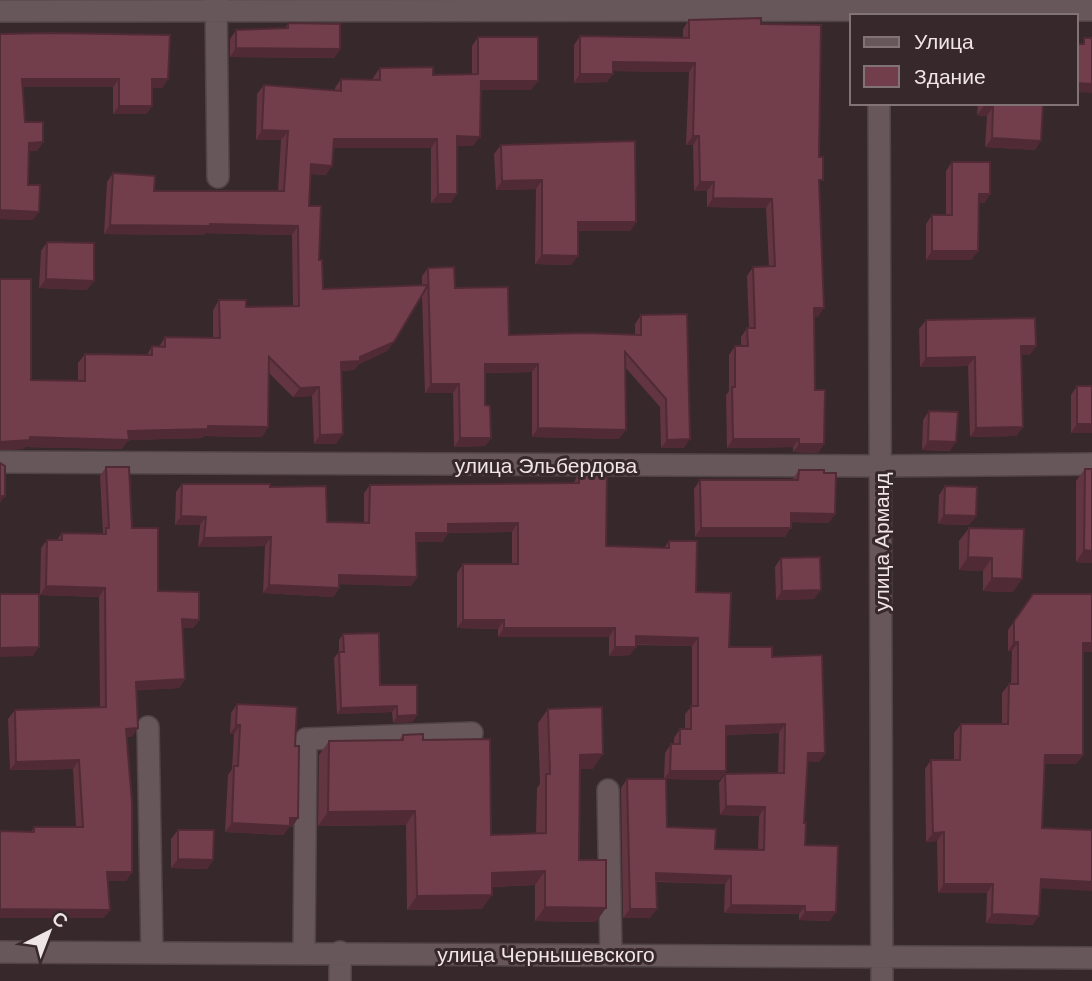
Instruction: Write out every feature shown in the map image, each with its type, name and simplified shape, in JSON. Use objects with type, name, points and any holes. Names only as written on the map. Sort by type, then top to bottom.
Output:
[{"type":"street","points":[[216,5],[218,177]]},
{"type":"street","points":[[0,11],[216,5],[1092,10]]},
{"type":"street","name":"улица Арманд","points":[[880,105],[882,981]]},
{"type":"street","name":"улица Эльбердова","points":[[0,462],[881,466],[1092,464]]},
{"type":"street","points":[[148,727],[152,952]]},
{"type":"street","points":[[304,952],[306,739],[472,733]]},
{"type":"street","points":[[608,790],[611,954]]},
{"type":"street","name":"улица Чернышевского","points":[[0,952],[1092,958]]},
{"type":"street","points":[[340,952],[340,981]]},
{"type":"building","points":[[761,18],[761,24],[821,25],[819,157],[823,157],[823,180],[819,180],[824,308],[814,308],[815,390],[825,390],[824,444],[799,444],[799,439],[733,439],[732,387],[735,387],[735,346],[748,346],[747,328],[755,328],[753,267],[775,266],[772,199],[713,198],[714,182],[700,182],[699,136],[693,136],[695,63],[613,62],[613,74],[580,74],[580,36],[689,38],[689,20]]},
{"type":"building","points":[[288,23],[340,24],[340,49],[236,48],[236,30],[288,28]]},
{"type":"building","points":[[0,34],[170,35],[168,79],[152,79],[152,106],[119,106],[119,79],[22,79],[25,122],[43,122],[43,142],[29,143],[28,185],[40,185],[39,212],[0,210]]},
{"type":"building","points":[[478,37],[538,37],[538,81],[481,81],[480,137],[457,136],[457,194],[438,194],[437,139],[334,139],[332,166],[311,164],[309,206],[321,206],[319,260],[322,260],[323,289],[428,285],[394,342],[360,357],[360,361],[341,362],[343,434],[320,435],[319,387],[300,388],[269,357],[268,427],[208,426],[208,429],[128,431],[129,440],[30,437],[30,440],[0,442],[0,279],[31,279],[31,380],[85,381],[85,354],[152,355],[152,346],[165,347],[165,337],[220,338],[219,300],[246,300],[246,307],[299,306],[298,226],[110,225],[113,173],[155,176],[154,191],[284,191],[288,131],[262,130],[264,85],[341,91],[341,79],[380,80],[380,68],[433,67],[433,75],[478,74]]},
{"type":"building","points":[[1084,38],[1092,38],[1092,84],[1078,83],[1078,44],[1084,44]]},
{"type":"building","points":[[1043,105],[1041,141],[992,138],[993,107],[984,106]]},
{"type":"building","points":[[635,141],[636,222],[578,222],[578,256],[542,255],[542,180],[502,181],[501,145]]},
{"type":"building","points":[[952,162],[990,162],[990,194],[979,194],[978,251],[932,251],[932,215],[952,215]]},
{"type":"building","points":[[47,242],[94,243],[94,281],[46,279]]},
{"type":"building","points":[[454,267],[455,288],[508,287],[509,335],[641,335],[641,315],[687,314],[690,439],[667,440],[666,399],[625,352],[626,430],[538,428],[538,364],[485,364],[485,405],[490,406],[491,438],[460,438],[459,384],[431,384],[428,268]]},
{"type":"building","points":[[1035,318],[1036,346],[1021,346],[1023,427],[976,428],[975,357],[926,358],[926,320]]},
{"type":"building","points":[[1077,386],[1092,386],[1092,424],[1077,424]]},
{"type":"building","points":[[929,411],[958,412],[956,442],[928,441]]},
{"type":"building","points":[[0,463],[5,466],[5,496],[0,496]]},
{"type":"building","points":[[106,467],[129,467],[132,528],[158,528],[158,591],[199,592],[199,620],[182,619],[185,679],[136,682],[138,728],[126,729],[132,803],[132,872],[107,872],[110,910],[0,909],[0,831],[34,832],[34,827],[83,827],[79,760],[16,762],[15,710],[106,707],[105,588],[46,586],[47,540],[62,540],[62,533],[106,534],[106,528],[109,528]]},
{"type":"building","points":[[1085,469],[1092,469],[1092,551],[1084,550]]},
{"type":"building","points":[[799,470],[836,473],[835,514],[791,513],[791,528],[701,528],[700,480],[798,480]]},
{"type":"building","points":[[579,473],[607,473],[606,546],[669,548],[669,541],[697,541],[696,592],[731,593],[729,647],[772,647],[772,657],[822,655],[825,753],[808,753],[805,845],[838,846],[836,912],[805,912],[805,906],[731,905],[731,876],[656,873],[657,909],[630,909],[627,779],[666,779],[667,827],[716,829],[715,849],[764,850],[765,807],[726,806],[725,774],[784,773],[785,724],[726,726],[726,771],[670,771],[671,744],[680,744],[680,729],[691,729],[691,706],[698,706],[698,638],[636,636],[636,647],[615,647],[615,628],[504,628],[504,620],[463,620],[463,564],[518,564],[518,523],[448,524],[448,533],[416,533],[417,577],[339,575],[339,588],[269,585],[271,537],[204,538],[206,517],[181,516],[182,484],[326,486],[327,522],[369,523],[370,485],[579,483]]},
{"type":"building","points":[[945,486],[977,487],[976,516],[944,515]]},
{"type":"building","points":[[969,528],[1024,529],[1022,579],[992,578],[992,558],[968,557]]},
{"type":"building","points":[[820,557],[821,590],[782,591],[781,558]]},
{"type":"building","points":[[0,594],[39,594],[39,647],[0,648]]},
{"type":"building","points":[[1033,594],[1092,594],[1092,643],[1083,643],[1083,755],[1045,755],[1042,828],[1092,830],[1092,882],[1041,879],[1039,916],[992,914],[993,884],[944,884],[944,832],[933,833],[931,760],[960,760],[961,724],[1008,724],[1009,684],[1018,684],[1018,642],[1014,642],[1014,621]]},
{"type":"building","points":[[379,633],[380,685],[417,685],[417,715],[397,716],[397,706],[341,708],[339,652],[344,652],[343,634]]},
{"type":"building","points":[[237,704],[297,707],[295,746],[299,746],[298,818],[290,818],[290,826],[232,823],[234,766],[238,766],[240,725],[236,725]]},
{"type":"building","points":[[602,707],[603,754],[580,755],[579,860],[606,860],[606,908],[545,907],[545,871],[492,873],[492,895],[417,896],[415,811],[328,812],[329,741],[403,740],[403,735],[423,734],[423,740],[490,739],[491,835],[546,833],[546,774],[550,774],[548,709]]},
{"type":"building","points":[[178,830],[214,830],[213,860],[178,859]]}]
